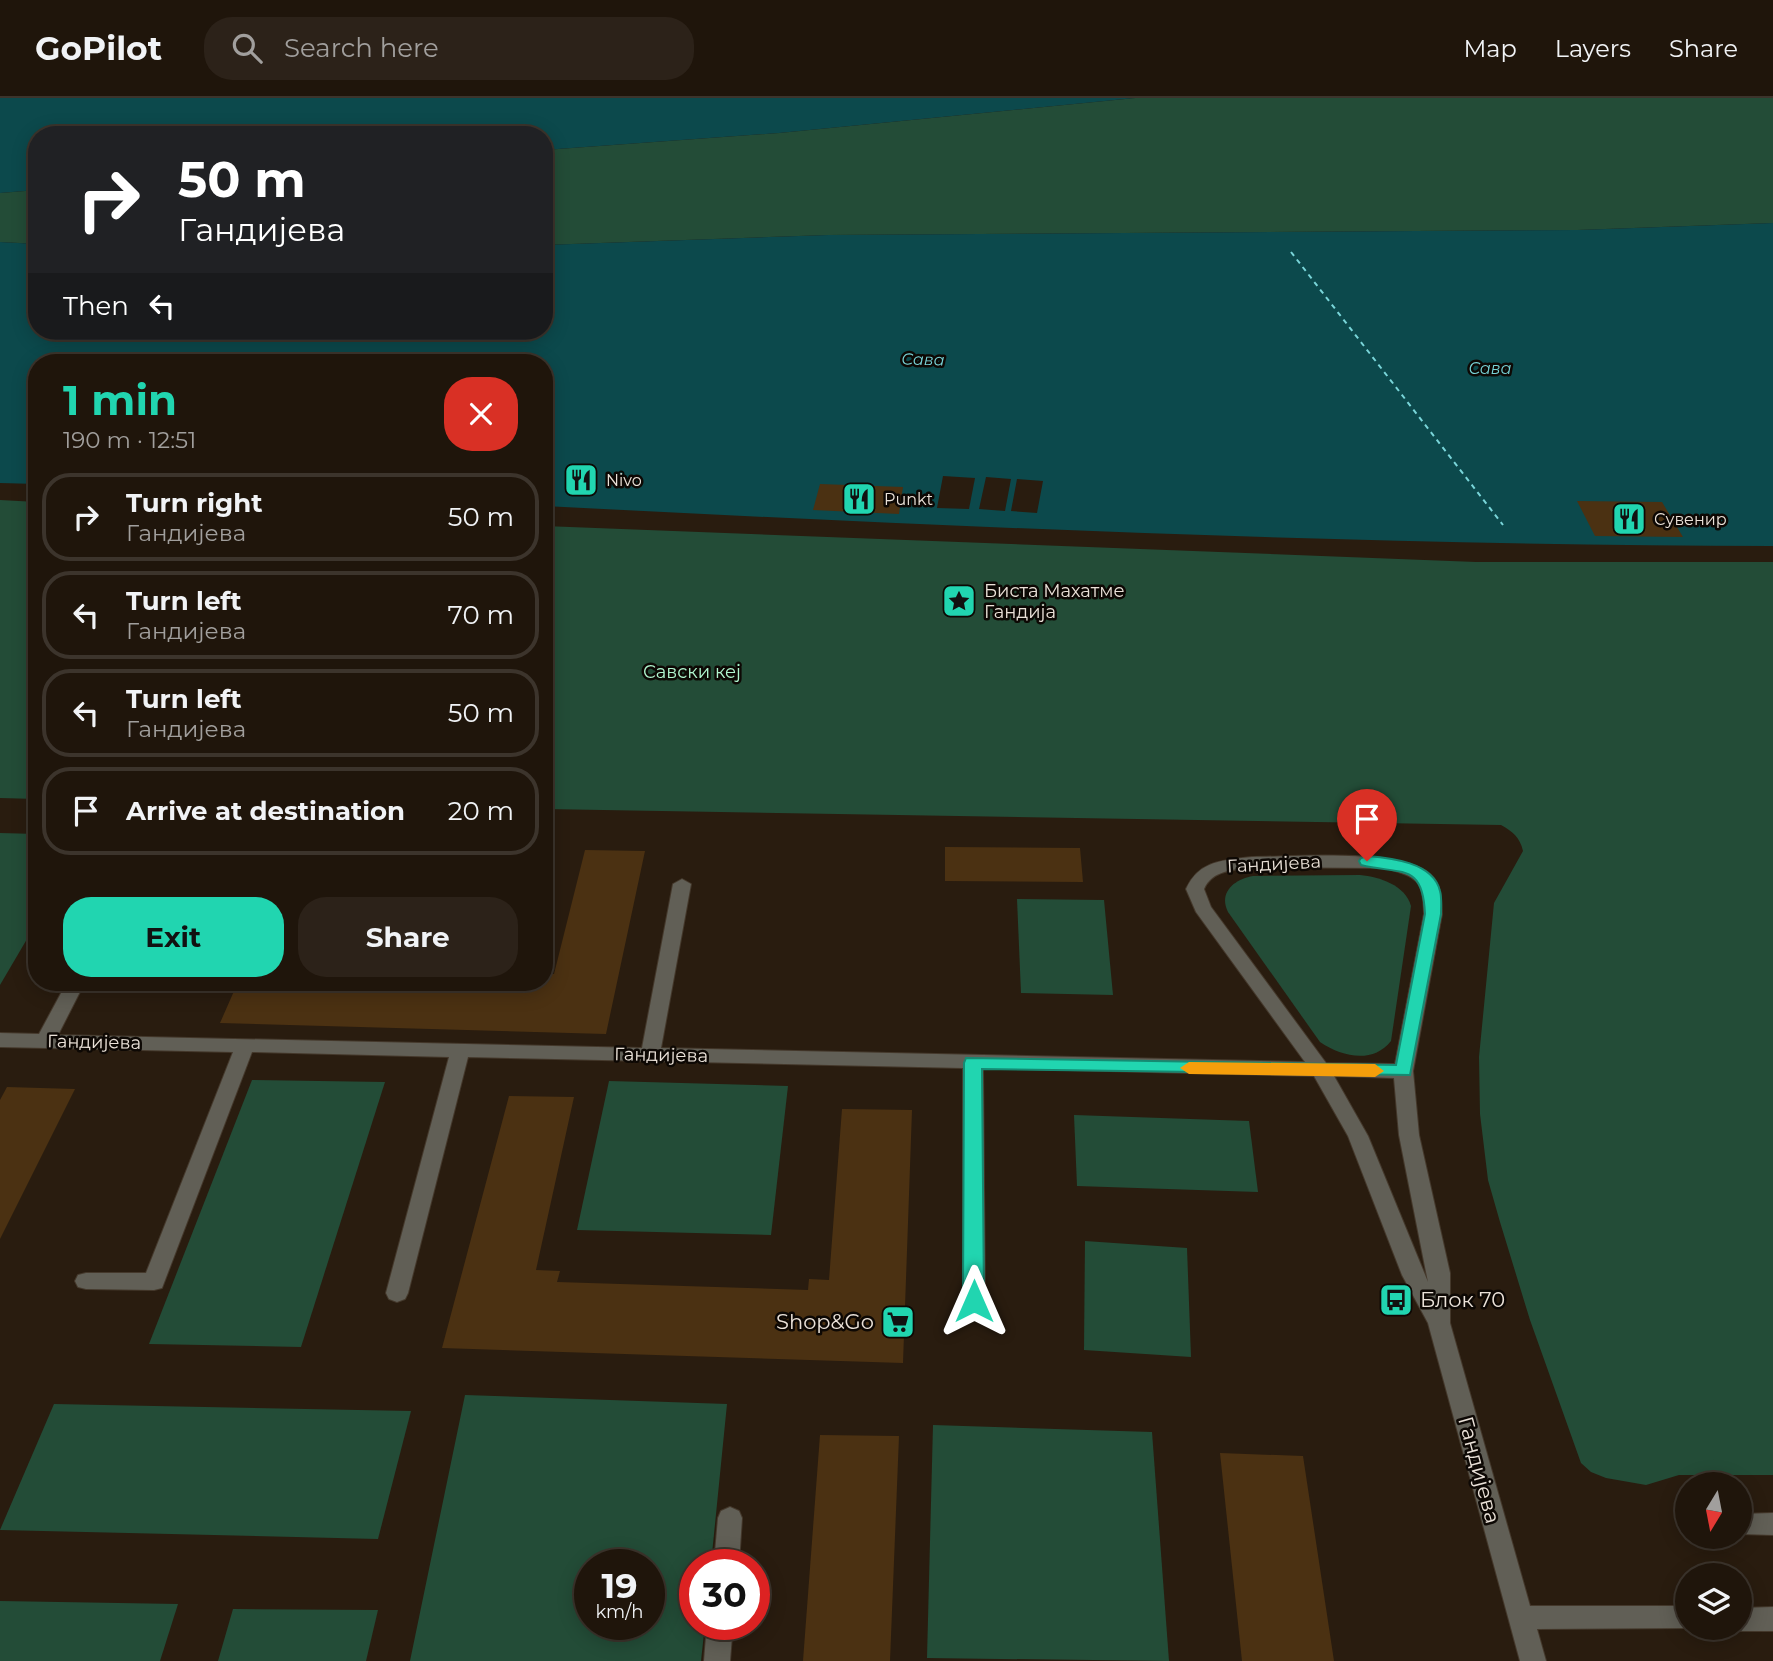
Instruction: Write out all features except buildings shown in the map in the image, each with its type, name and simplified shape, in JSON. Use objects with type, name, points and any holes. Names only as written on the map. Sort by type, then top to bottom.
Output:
[{"type":"street","name":"Гандијева","points":[[1439,1324],[1439,1273],[1409,1135],[1403,1071],[1433,914],[1432,890],[1424,878],[1411,870],[1386,863],[1252,862],[1220,866],[1200,877],[1195,889],[1202,908],[1321,1070],[1358,1136],[1413,1275],[1439,1324],[1533,1661]]},
{"type":"street","points":[[650,1055],[682,884]]},
{"type":"street","points":[[45,1041],[71,991]]},
{"type":"street","name":"Гандијева","points":[[0,1040],[1403,1071]]},
{"type":"street","points":[[86,1281],[153,1282],[245,1046]]},
{"type":"street","points":[[397,1293],[460,1051]]},
{"type":"street","points":[[973,1063],[974,1301]]},
{"type":"street","points":[[727,1549],[730,1518]]},
{"type":"street","points":[[1752,1524],[1773,1524]]},
{"type":"street","points":[[1520,1617],[1675,1618]]},
{"type":"street","points":[[1752,1619],[1773,1619]]},
{"type":"street","points":[[717,1661],[719,1640]]},
{"type":"green space","points":[[1135,98],[1773,98],[1773,223],[1578,230],[829,235],[553,245],[553,149],[779,133]]},
{"type":"green space","points":[[28,191],[28,244],[0,242],[0,193]]},
{"type":"green space","points":[[0,500],[28,502],[28,799],[0,798]]},
{"type":"green space","name":"Савски кеј","points":[[553,526],[1476,562],[1773,562],[1773,1475],[1752,1475],[1752,1472],[1675,1472],[1675,1476],[1646,1485],[1606,1478],[1591,1472],[1581,1463],[1530,1320],[1500,1222],[1488,1180],[1480,1114],[1479,1057],[1494,903],[1523,851],[1518,838],[1501,825],[553,809]]},
{"type":"green space","points":[[0,833],[28,834],[28,937],[0,985]]},
{"type":"green space","points":[[1360,875],[1398,887],[1411,906],[1391,1041],[1375,1053],[1357,1056],[1320,1042],[1228,912],[1225,898],[1235,883],[1253,876]]},
{"type":"green space","points":[[1017,899],[1104,900],[1113,995],[1021,993]]},
{"type":"green space","points":[[252,1080],[385,1082],[301,1347],[149,1344]]},
{"type":"green space","points":[[609,1081],[788,1086],[771,1235],[577,1230]]},
{"type":"green space","points":[[1074,1115],[1249,1121],[1258,1192],[1077,1186]]},
{"type":"green space","points":[[1085,1241],[1187,1248],[1191,1357],[1084,1350]]},
{"type":"green space","points":[[465,1395],[727,1404],[712,1549],[679,1549],[679,1640],[703,1640],[701,1661],[410,1661]]},
{"type":"green space","points":[[54,1404],[411,1411],[378,1539],[0,1530]]},
{"type":"green space","points":[[933,1425],[1152,1432],[1169,1661],[927,1658]]},
{"type":"green space","points":[[0,1601],[178,1604],[160,1661],[0,1661]]},
{"type":"green space","points":[[233,1609],[378,1610],[366,1661],[218,1661]]},
{"type":"water","points":[[0,98],[1135,98],[779,133],[553,149],[553,126],[28,126],[28,191],[0,193]]},
{"type":"water","name":"Сава","points":[[1773,223],[1773,546],[1158,534],[553,506],[553,354],[28,354],[28,484],[0,483],[0,242],[28,244],[28,340],[553,340],[553,245],[828,235],[1578,230]]},
{"type":"pier","points":[[943,476],[975,478],[969,509],[937,508]]},
{"type":"pier","points":[[986,477],[1011,479],[1005,511],[979,509]]},
{"type":"pier","points":[[1017,479],[1043,481],[1037,513],[1011,511]]},
{"type":"ferry route","points":[[1291,252],[1503,525]]},
{"type":"slow traffic","points":[[1189,1068],[1375,1071]]},
{"type":"place","name":"Nivo","points":[[581,480]]},
{"type":"place","name":"Punkt","points":[[859,499]]},
{"type":"place","name":"Сувенир","points":[[1629,519]]},
{"type":"place","name":"Биста Махатме Гандија","points":[[959,601]]},
{"type":"place","name":"Блок 70","points":[[1396,1300]]},
{"type":"place","name":"Shop&Go","points":[[898,1322]]},
{"type":"route","points":[[974,1301],[973,1063],[1403,1071],[1433,914],[1432,890],[1424,878],[1411,870],[1367,861]]}]
